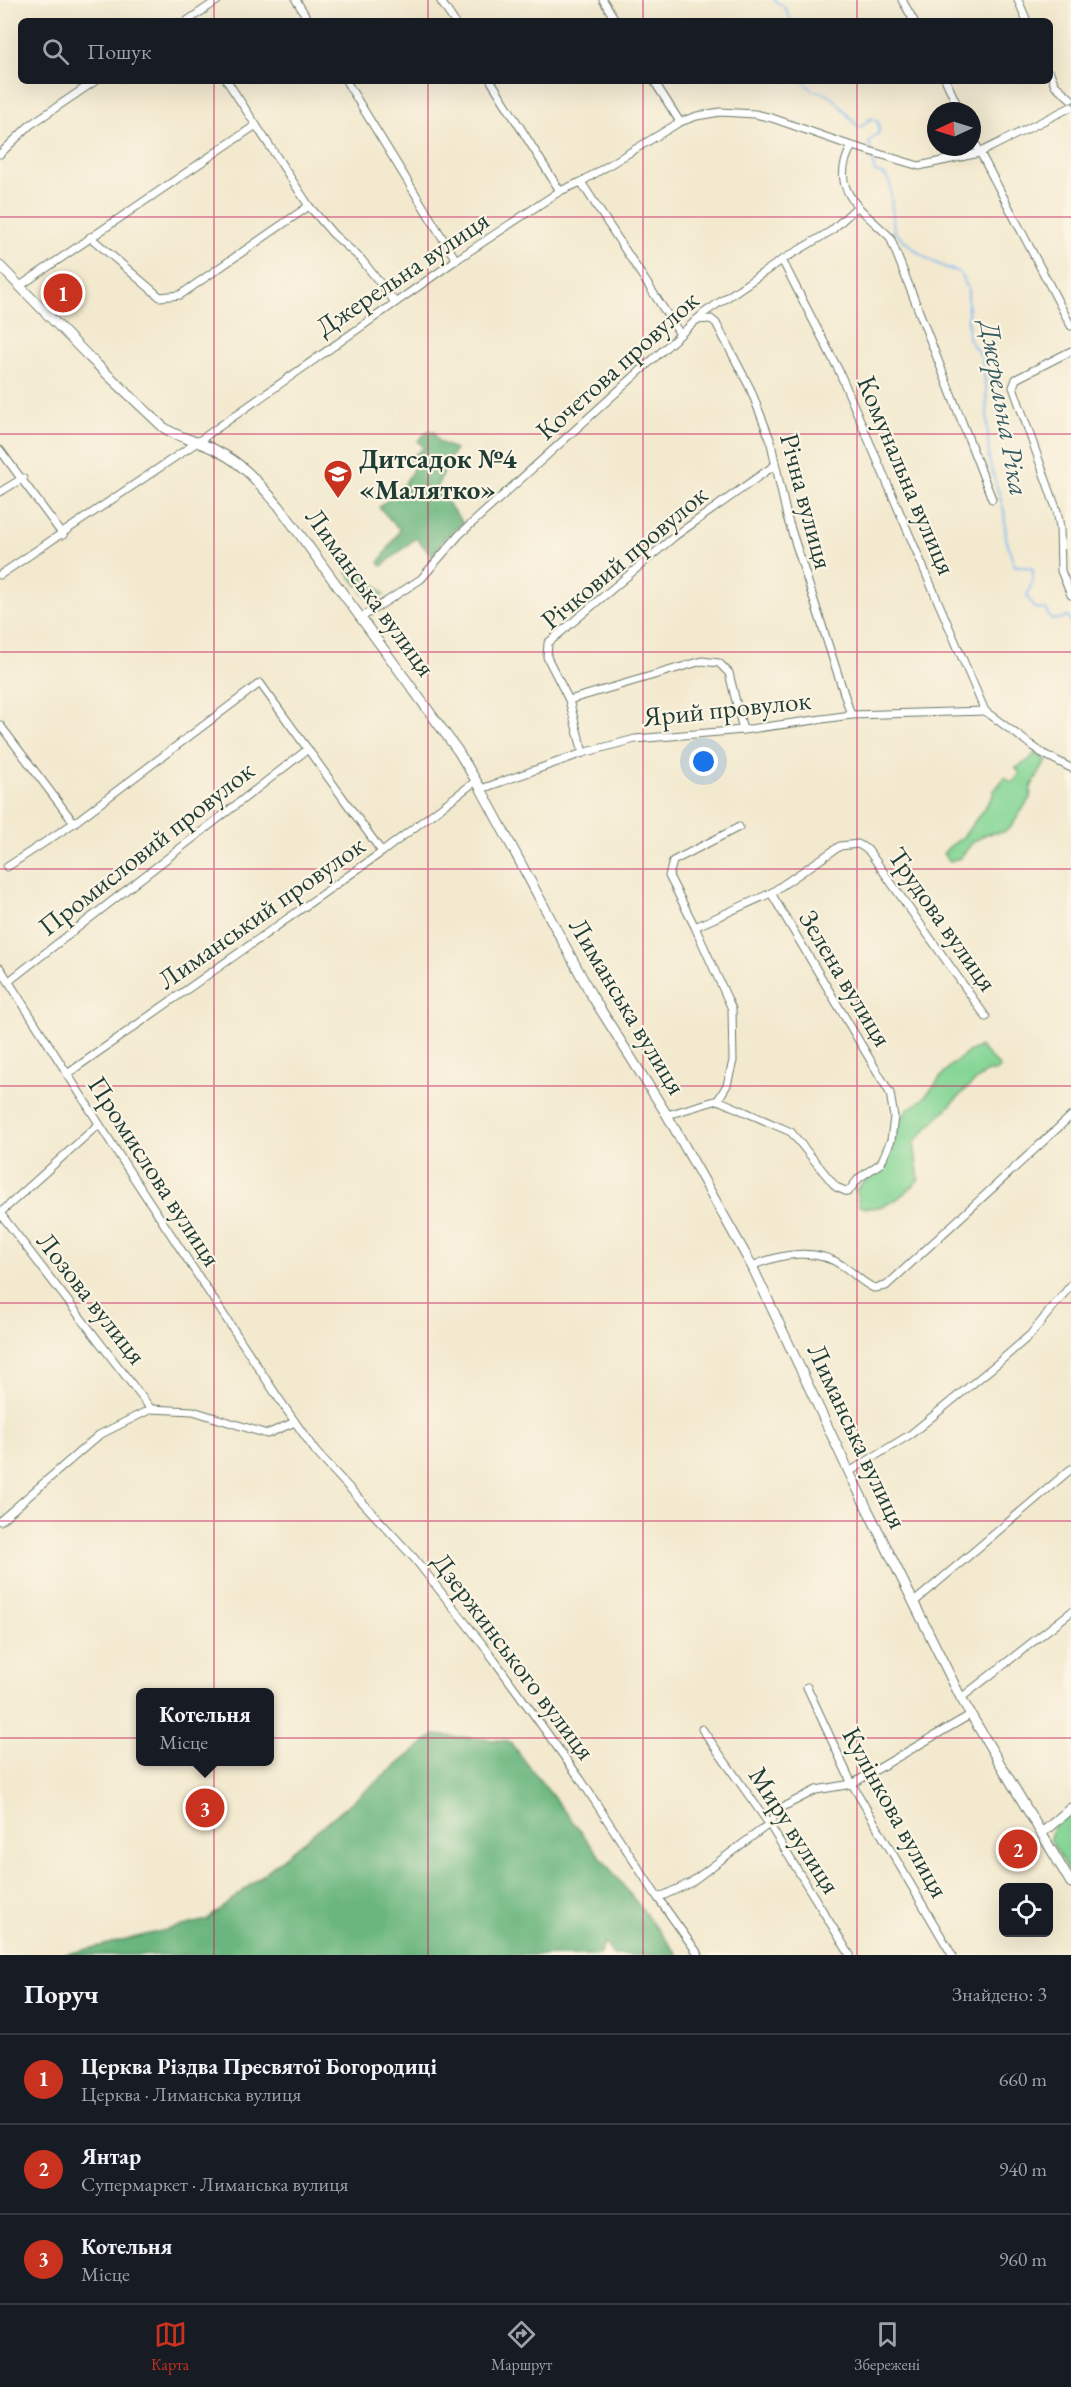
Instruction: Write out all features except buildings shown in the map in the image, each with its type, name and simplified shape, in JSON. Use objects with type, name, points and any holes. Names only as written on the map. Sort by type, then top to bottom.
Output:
[{"type":"street","points":[[192,18],[218,0]]},
{"type":"street","points":[[296,0],[307,18]]},
{"type":"street","points":[[440,0],[452,18]]},
{"type":"street","points":[[603,0],[614,18]]},
{"type":"street","points":[[902,0],[912,18]]},
{"type":"street","points":[[1018,0],[1026,18]]},
{"type":"street","points":[[1053,80],[1055,85],[1071,99]]},
{"type":"street","points":[[0,154],[30,125],[91,84]]},
{"type":"street","points":[[229,84],[309,206],[333,234],[361,259],[395,302]]},
{"type":"street","points":[[348,84],[456,260]]},
{"type":"street","points":[[493,84],[560,191]]},
{"type":"street","points":[[656,84],[680,122]]},
{"type":"street","points":[[947,84],[956,102]]},
{"type":"street","name":"Джерельна вулиця","points":[[981,152],[1071,107]]},
{"type":"street","name":"Джерельна вулиця","points":[[0,575],[63,535],[456,260],[560,191],[581,182],[680,122],[720,112],[755,114],[781,120],[855,147],[920,166],[965,156]]},
{"type":"street","points":[[20,286],[256,125]]},
{"type":"street","points":[[855,147],[845,157],[842,171],[850,196],[890,237],[992,499]]},
{"type":"street","points":[[981,156],[1071,326]]},
{"type":"street","points":[[581,182],[680,334]]},
{"type":"street","points":[[90,237],[160,297],[180,296],[309,206]]},
{"type":"street","name":"Кочетова провулок","points":[[362,617],[422,579],[459,534],[696,320],[782,260],[831,231],[858,206]]},
{"type":"street","name":"Комунальна вулиця","points":[[782,260],[839,371],[985,711]]},
{"type":"street","name":"Лиманська вулиця","points":[[0,266],[89,357],[163,427],[175,436],[228,456],[254,478],[279,506],[362,617],[458,751],[479,785],[592,996],[667,1115],[752,1266],[849,1472],[961,1698],[1071,1883]]},
{"type":"street","name":"Річна вулиця","points":[[696,320],[711,319],[716,323],[750,388],[770,439],[787,517],[851,715]]},
{"type":"street","points":[[1071,351],[1016,379],[1013,387],[1057,511],[1060,527],[1060,571],[1071,596]]},
{"type":"street","points":[[0,450],[63,535]]},
{"type":"street","name":"Річковий провулок","points":[[583,753],[569,700],[547,657],[548,643],[675,536],[775,465]]},
{"type":"street","points":[[0,492],[22,478]]},
{"type":"street","points":[[569,700],[702,661],[719,663],[729,673],[743,730]]},
{"type":"street","points":[[7,867],[74,823],[260,683],[382,852]]},
{"type":"street","points":[[985,711],[1042,753],[1071,768]]},
{"type":"street","name":"Ярий провулок","points":[[479,785],[635,739],[743,730],[851,715],[985,711]]},
{"type":"street","points":[[0,725],[74,823]]},
{"type":"street","name":"Промисловий провулок","points":[[9,981],[308,749]]},
{"type":"street","name":"Лиманський провулок","points":[[67,1074],[479,785]]},
{"type":"street","points":[[667,1115],[718,1100],[727,1085],[733,1061],[732,1009],[669,876],[669,868],[673,861],[739,827]]},
{"type":"street","name":"Трудова вулиця","points":[[771,893],[840,846],[858,844],[868,850],[986,1017]]},
{"type":"street","name":"Зелена вулиця","points":[[695,927],[771,893],[890,1093],[894,1117],[891,1140],[881,1163],[859,1178],[848,1192],[836,1187],[791,1132],[718,1100]]},
{"type":"street","name":"Промислова вулиця","points":[[0,968],[277,1396]]},
{"type":"street","points":[[752,1266],[782,1256],[810,1254],[828,1258],[843,1265],[874,1288],[886,1286],[1071,1116]]},
{"type":"street","points":[[0,1213],[99,1124]]},
{"type":"street","name":"Лозова вулиця","points":[[0,1213],[151,1409]]},
{"type":"street","points":[[849,1472],[911,1434],[999,1363],[1030,1335],[1071,1285]]},
{"type":"street","name":"Дзержинського вулиця","points":[[277,1396],[316,1452],[414,1558],[487,1650],[581,1780],[658,1898],[699,1955]]},
{"type":"street","points":[[0,1521],[99,1435],[151,1409],[193,1411],[267,1434],[295,1422]]},
{"type":"street","points":[[913,1603],[1071,1469]]},
{"type":"street","points":[[961,1698],[1071,1612]]},
{"type":"street","name":"Кулінкова вулиця","points":[[807,1687],[852,1784],[952,1955]]},
{"type":"street","points":[[658,1898],[690,1883],[769,1824],[778,1809],[816,1790],[852,1784],[970,1715]]},
{"type":"street","name":"Миру вулиця","points":[[702,1729],[769,1824],[850,1955]]},
{"type":"street","points":[[1042,1833],[1071,1808]]},
{"type":"green space","points":[[428,431],[434,432],[439,442],[455,449],[436,488],[463,523],[444,538],[433,557],[416,538],[382,566],[379,563],[400,530],[379,507],[404,484],[414,467],[410,458],[424,448],[418,441]]},
{"type":"green space","points":[[357,564],[369,578],[358,586],[347,572]]},
{"type":"green space","points":[[374,583],[384,595],[370,601],[362,591]]},
{"type":"green space","points":[[1035,753],[1047,760],[1031,787],[1030,798],[1011,827],[1004,832],[986,834],[973,842],[960,858],[950,861],[943,854],[964,836],[1005,777],[1012,783],[1020,774],[1016,768],[1028,761]]},
{"type":"green space","points":[[980,1047],[1000,1067],[995,1072],[988,1071],[967,1088],[914,1142],[919,1179],[907,1192],[892,1202],[876,1208],[859,1206],[856,1190],[891,1154],[899,1123],[907,1110],[923,1099],[949,1067],[970,1051]]},
{"type":"green space","points":[[434,1735],[509,1741],[678,1955],[613,1955],[605,1943],[599,1955],[63,1955],[207,1920]]},
{"type":"green space","points":[[1071,1812],[1071,1877],[1050,1839],[1053,1827]]},
{"type":"waterway","name":"Джерельна Ріка","points":[[774,0],[784,7],[790,18]]},
{"type":"waterway","name":"Джерельна Ріка","points":[[806,84],[813,91],[827,94],[860,128],[871,118],[878,122],[879,132],[869,142],[875,172],[885,175],[890,183],[894,231],[924,256],[959,272],[968,288],[968,338],[982,358],[986,389],[989,460],[1004,511],[1006,538],[1014,565],[1033,569],[1033,579],[1027,596],[1034,608],[1047,610],[1053,620],[1068,617],[1071,623]]},
{"type":"place","name":"Церква Різдва Пресвятої Богородиці","points":[[63,293]]},
{"type":"place","name":"Дитсадок №4 «Малятко»","points":[[338,500]]},
{"type":"place","name":"Котельня","points":[[205,1808]]},
{"type":"place","name":"Янтар","points":[[1018,1849]]}]
